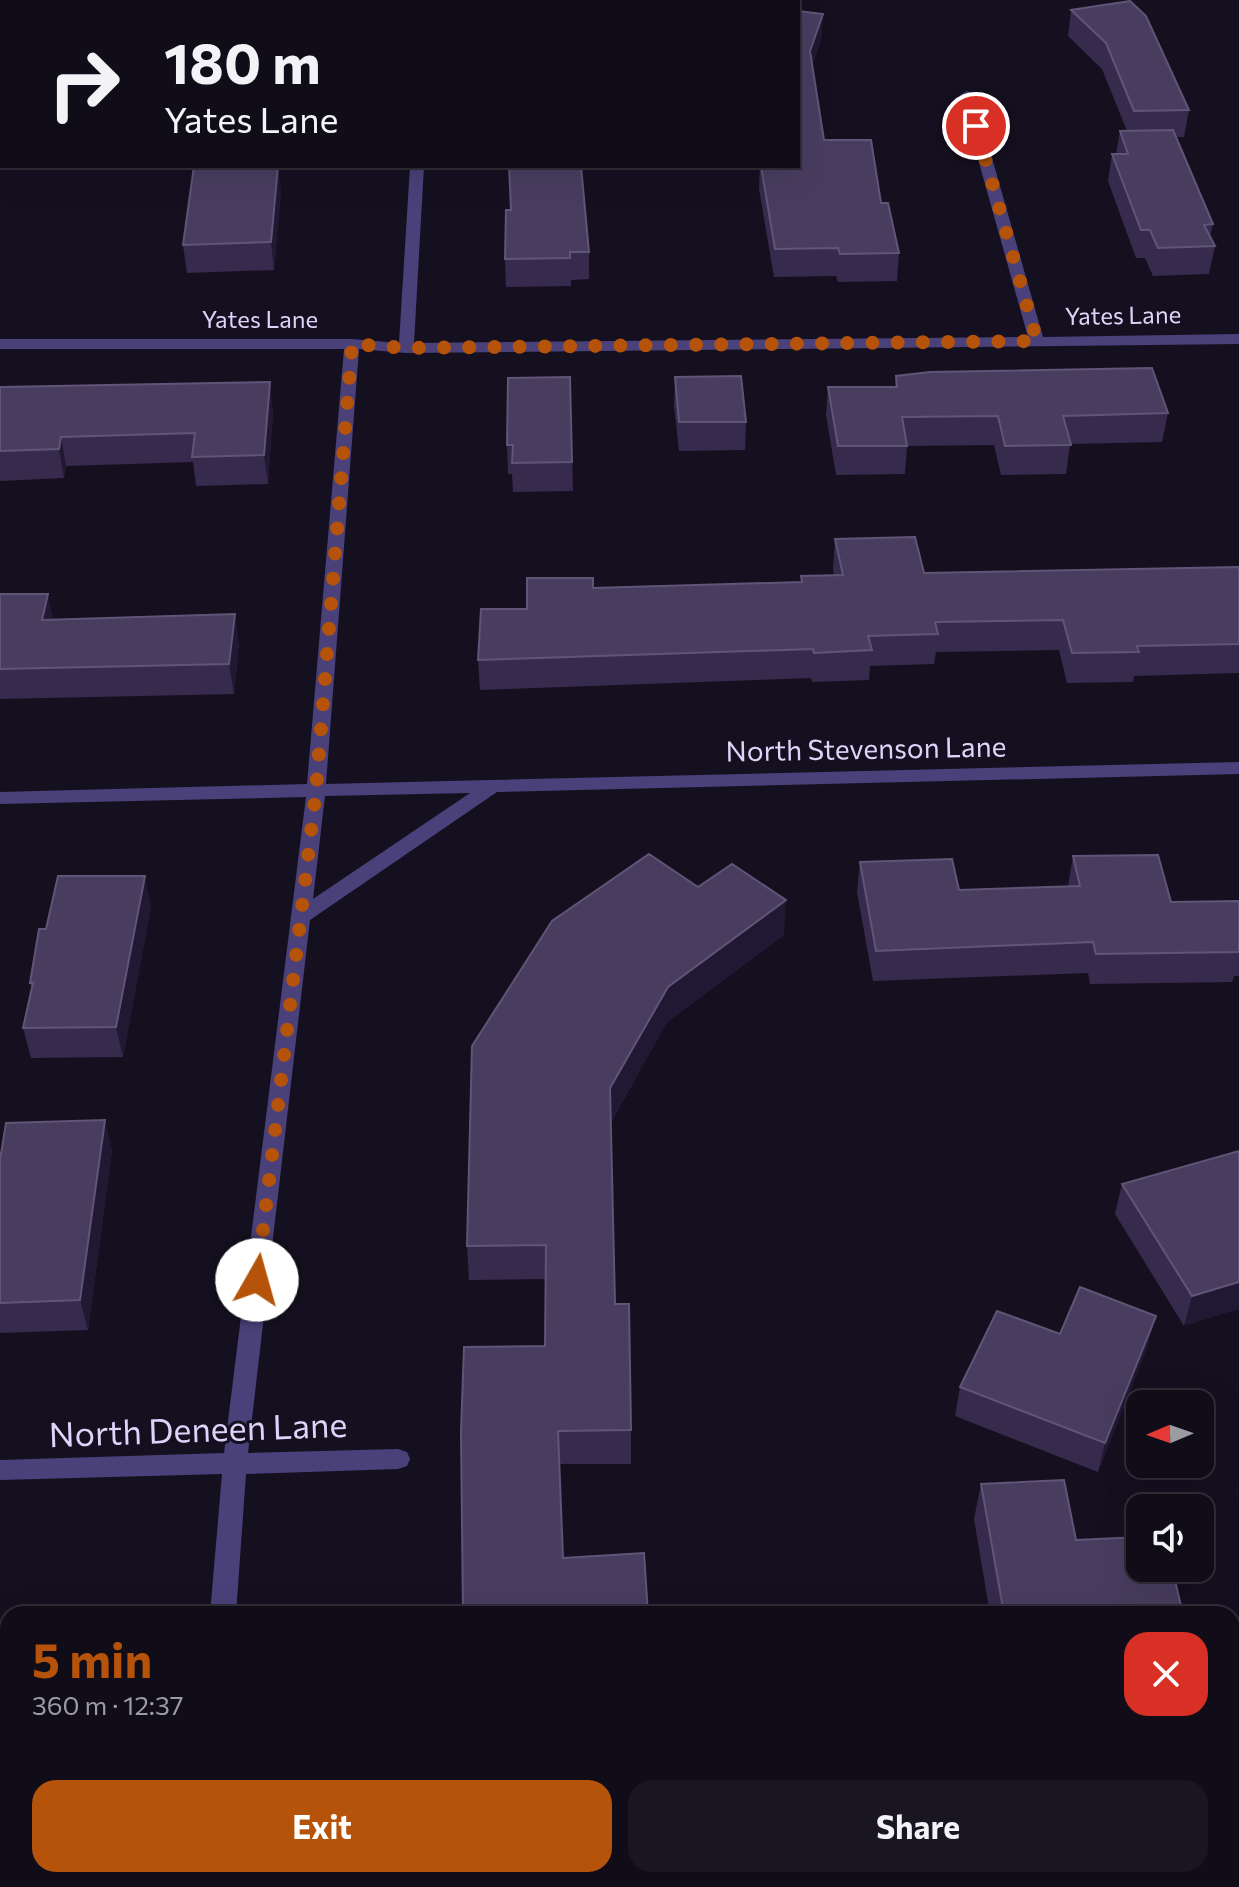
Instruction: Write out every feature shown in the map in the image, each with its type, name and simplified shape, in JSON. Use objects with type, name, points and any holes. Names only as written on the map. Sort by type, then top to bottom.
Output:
[{"type":"street","points":[[967,95],[1037,341]]},
{"type":"street","points":[[406,348],[417,168]]},
{"type":"street","name":"Yates Lane","points":[[0,344],[352,344],[406,348],[1239,339]]},
{"type":"street","points":[[224,1606],[235,1461],[316,790],[352,344]]},
{"type":"street","name":"North Stevenson Lane","points":[[0,798],[1239,768]]},
{"type":"street","points":[[301,917],[493,786]]},
{"type":"street","name":"North Deneen Lane","points":[[0,1470],[235,1461],[398,1459]]},
{"type":"building","points":[[1130,1],[1146,16],[1189,110],[1134,111],[1106,43],[1071,10]]},
{"type":"building","points":[[800,11],[823,14],[810,51],[824,140],[871,140],[881,203],[888,203],[899,253],[840,254],[838,248],[775,249],[761,168],[800,168]]},
{"type":"building","points":[[1173,130],[1213,224],[1204,225],[1215,246],[1158,248],[1150,230],[1141,230],[1112,154],[1128,154],[1120,131]]},
{"type":"building","points":[[194,168],[278,168],[271,242],[183,245]]},
{"type":"building","points":[[509,168],[581,168],[589,252],[570,252],[570,258],[505,259],[506,210],[511,210]]},
{"type":"building","points":[[1152,368],[1168,413],[1063,416],[1071,445],[1005,446],[998,416],[902,417],[907,446],[838,446],[828,387],[897,387],[896,376],[930,372]]},
{"type":"building","points":[[741,376],[746,422],[679,422],[675,377]]},
{"type":"building","points":[[570,377],[572,462],[512,463],[513,445],[507,445],[508,378]]},
{"type":"building","points":[[270,382],[264,455],[192,457],[195,433],[61,437],[59,449],[0,451],[0,387]]},
{"type":"building","points":[[915,537],[924,573],[1239,567],[1239,644],[1137,646],[1139,652],[1072,653],[1063,620],[935,622],[938,634],[868,636],[872,650],[814,653],[813,649],[478,660],[481,609],[527,609],[527,578],[593,578],[593,588],[802,582],[801,576],[843,575],[835,539]]},
{"type":"building","points":[[0,594],[48,594],[42,620],[235,614],[229,664],[0,669]]},
{"type":"building","points":[[649,854],[698,887],[732,864],[786,900],[668,987],[610,1088],[615,1304],[629,1304],[631,1430],[558,1431],[563,1558],[644,1553],[647,1606],[463,1606],[461,1432],[464,1347],[545,1346],[546,1245],[467,1246],[472,1046],[552,921]]},
{"type":"building","points":[[1158,855],[1171,902],[1239,901],[1239,952],[1096,954],[1093,942],[876,951],[860,862],[952,859],[959,890],[1080,886],[1073,856]]},
{"type":"building","points":[[58,876],[145,876],[116,1027],[23,1028],[33,983],[30,983],[39,929],[46,929]]},
{"type":"building","points":[[105,1120],[80,1300],[0,1303],[0,1160],[6,1123]]},
{"type":"building","points":[[1239,1151],[1239,1282],[1192,1296],[1122,1184]]},
{"type":"building","points":[[1080,1287],[1156,1316],[1105,1443],[960,1387],[997,1311],[1060,1334]]},
{"type":"building","points":[[1064,1480],[1076,1540],[1126,1538],[1126,1582],[1175,1582],[1181,1606],[1003,1606],[981,1484]]},
{"type":"route","points":[[257,1280],[316,790],[352,344],[406,348],[1037,341],[976,126]]}]
